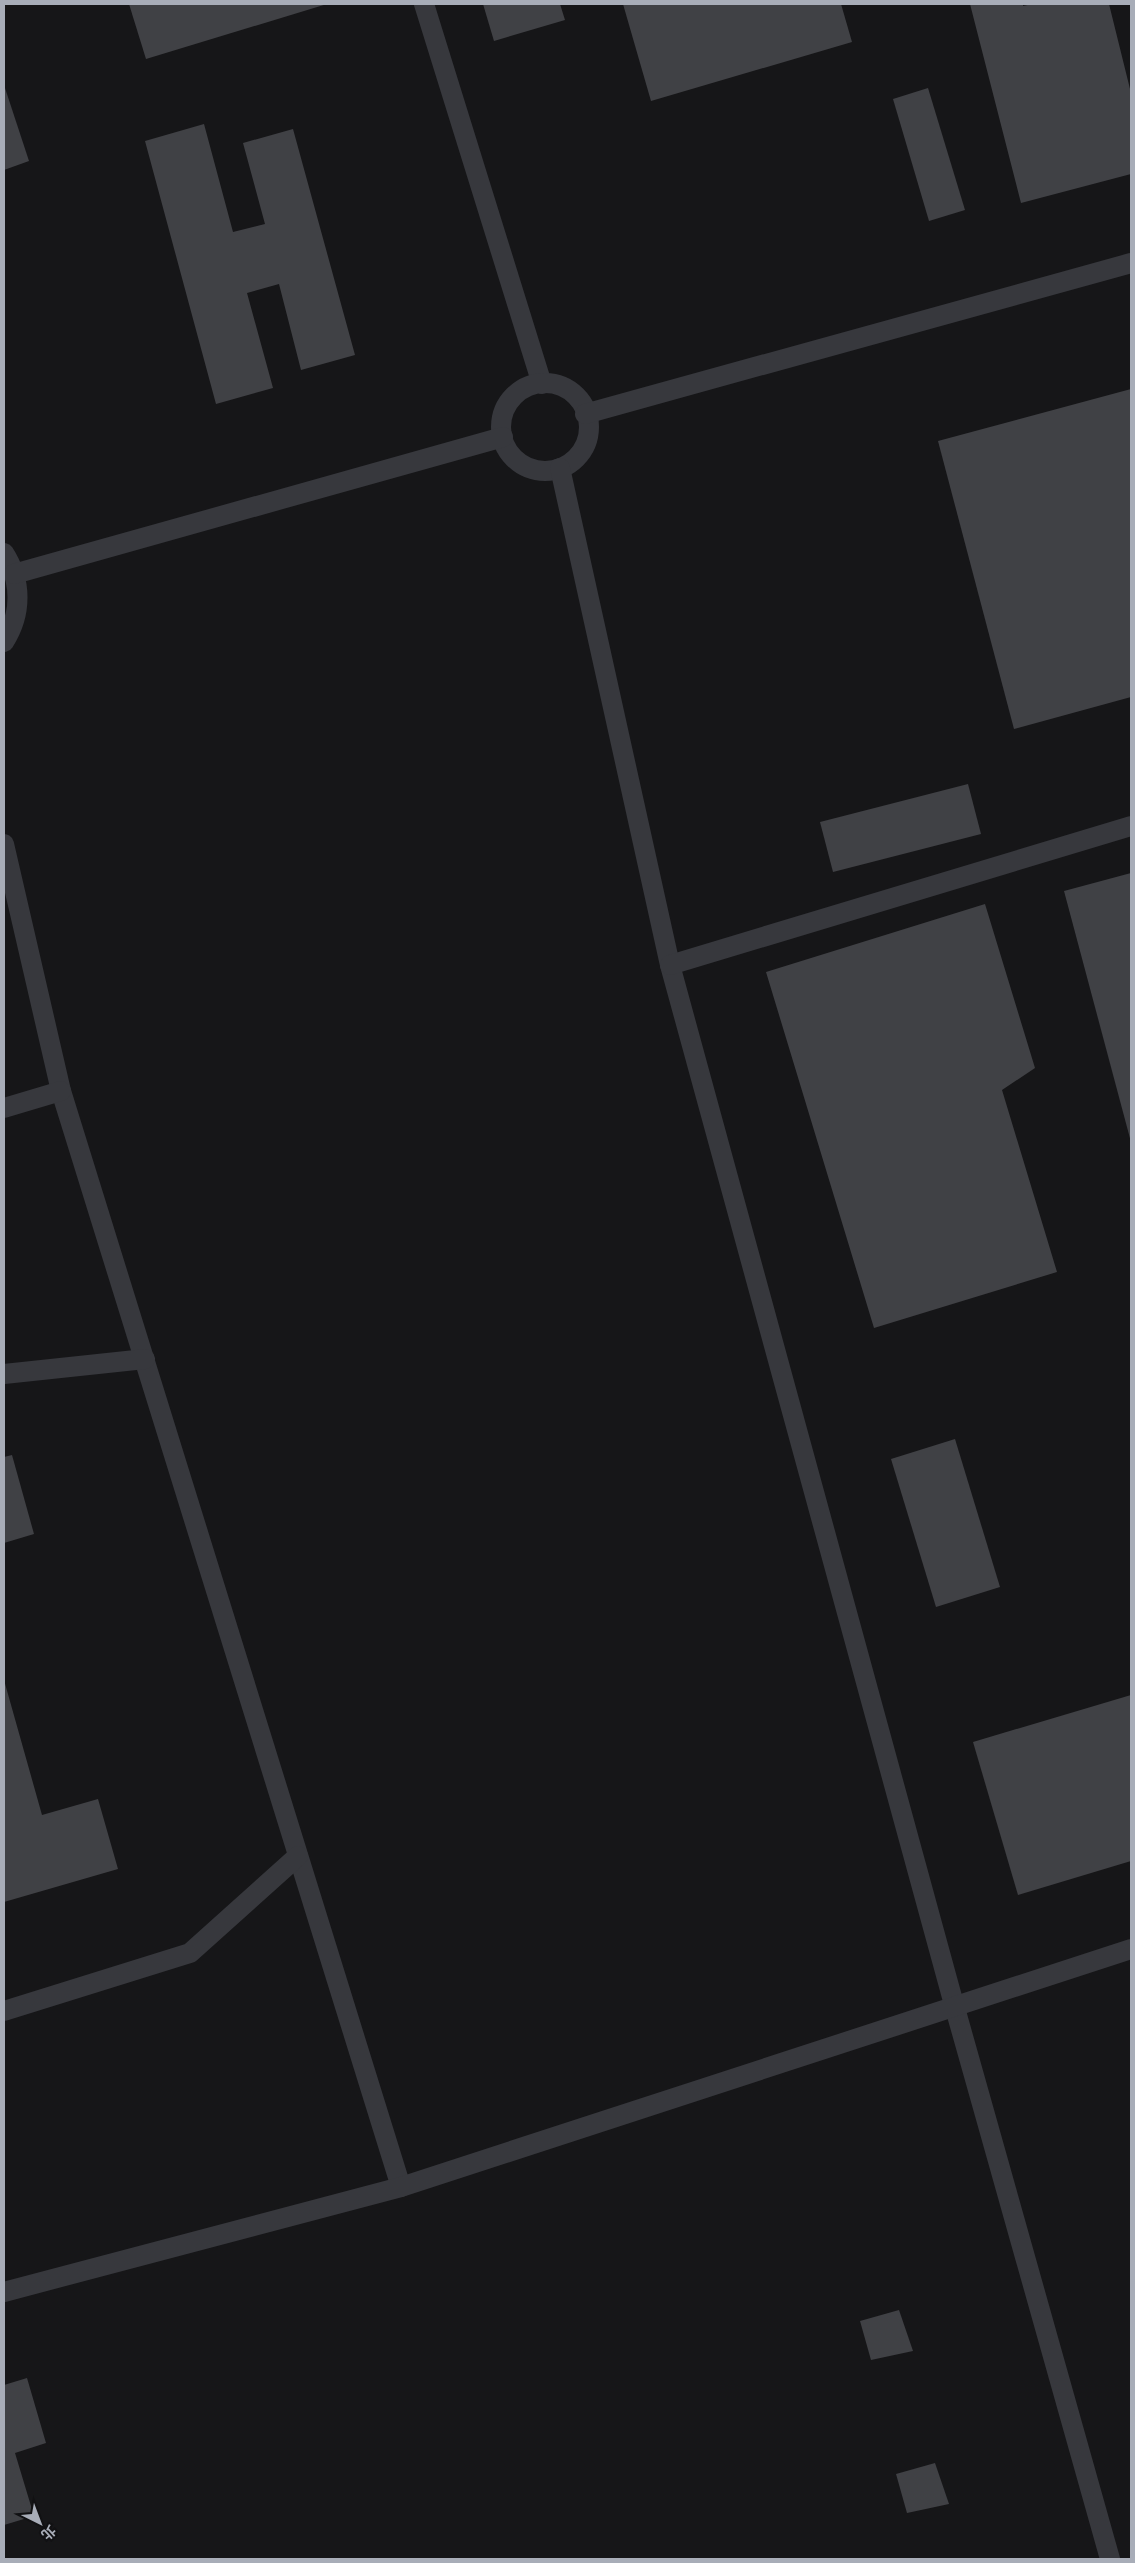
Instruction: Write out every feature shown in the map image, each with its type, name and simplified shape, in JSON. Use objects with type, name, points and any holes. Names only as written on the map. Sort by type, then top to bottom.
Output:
[{"type":"lane","points":[[424,4],[542,384]]},
{"type":"lane","points":[[585,414],[1131,263]]},
{"type":"lane","points":[[555,383],[570,389],[581,400],[590,429],[586,444],[577,457],[560,468],[538,470],[525,466],[514,457],[502,437],[502,418],[507,405],[515,394],[528,386],[542,384],[555,383]]},
{"type":"lane","points":[[14,574],[502,437]]},
{"type":"lane","points":[[560,468],[670,965],[956,2008],[1110,2559]]},
{"type":"lane","points":[[4,553],[14,574],[18,591],[16,616],[4,642]]},
{"type":"lane","points":[[670,965],[1131,826]]},
{"type":"lane","points":[[4,844],[61,1091],[401,2187]]},
{"type":"lane","points":[[4,1108],[61,1091]]},
{"type":"lane","points":[[4,1374],[144,1359]]},
{"type":"lane","points":[[4,2011],[190,1953],[298,1856]]},
{"type":"lane","points":[[4,2292],[401,2187],[956,2008],[1131,1949]]},
{"type":"building","points":[[129,4],[327,4],[146,59]]},
{"type":"building","points":[[483,4],[560,4],[565,20],[494,41]]},
{"type":"building","points":[[623,4],[841,4],[852,42],[651,101]]},
{"type":"building","points":[[970,4],[1023,4],[1023,6],[1032,4],[1109,4],[1131,93],[1131,174],[1021,203]]},
{"type":"building","points":[[4,85],[29,161],[4,170]]},
{"type":"building","points":[[928,88],[965,210],[929,221],[893,99]]},
{"type":"building","points":[[204,124],[233,232],[265,224],[243,143],[293,129],[355,355],[301,370],[279,284],[247,293],[273,388],[216,404],[145,141]]},
{"type":"building","points":[[1131,389],[1131,697],[1014,729],[938,441]]},
{"type":"building","points":[[968,784],[981,834],[833,872],[820,822]]},
{"type":"building","points":[[1131,873],[1131,1142],[1064,891]]},
{"type":"building","points":[[985,904],[1035,1068],[1002,1090],[1057,1272],[874,1328],[766,972]]},
{"type":"building","points":[[955,1439],[1000,1587],[936,1607],[891,1459]]},
{"type":"building","points":[[12,1455],[34,1534],[4,1543],[4,1457]]},
{"type":"building","points":[[4,1680],[42,1815],[98,1799],[118,1869],[4,1902]]},
{"type":"building","points":[[1131,1695],[1131,1861],[1018,1895],[973,1742]]},
{"type":"building","points":[[899,2310],[913,2351],[871,2360],[860,2321]]},
{"type":"building","points":[[27,2378],[46,2443],[15,2453],[34,2516],[4,2525],[4,2385]]},
{"type":"building","points":[[935,2463],[949,2504],[907,2513],[896,2474]]}]
